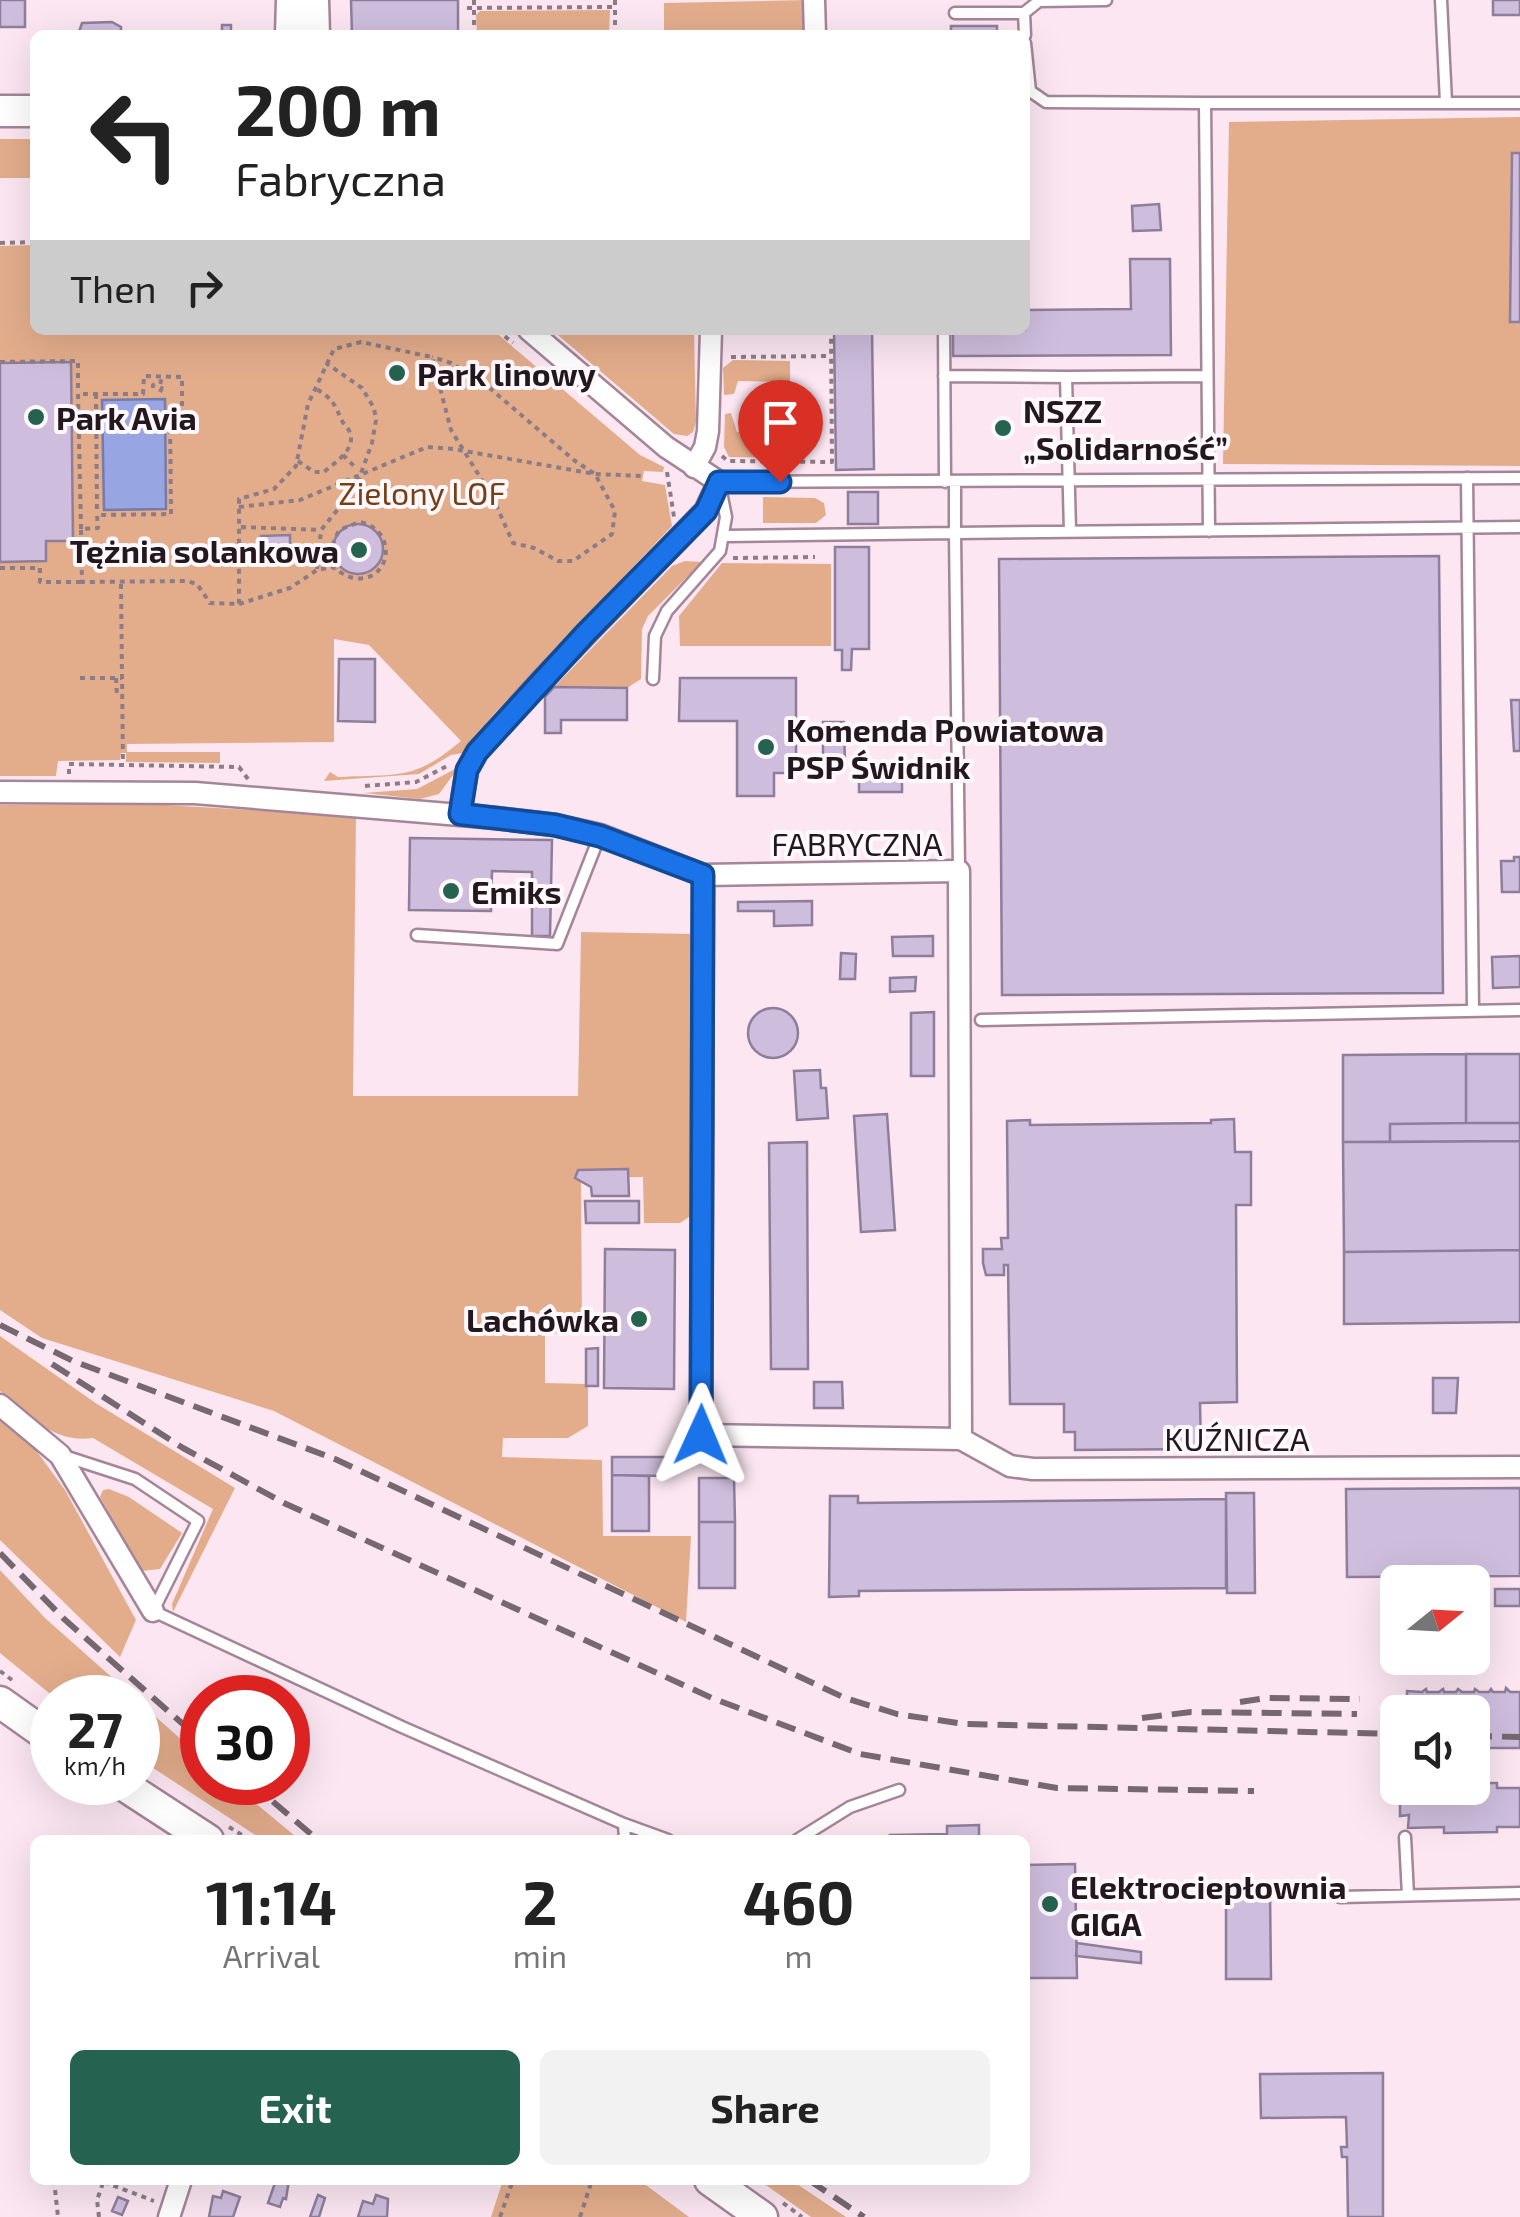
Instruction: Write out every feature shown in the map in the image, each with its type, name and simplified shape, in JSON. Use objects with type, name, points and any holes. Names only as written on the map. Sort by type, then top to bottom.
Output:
[{"type":"main road","points":[[290,30],[292,0]]},
{"type":"main road","points":[[313,0],[314,30]]},
{"type":"main road","points":[[0,111],[30,111]]},
{"type":"main road","points":[[0,1702],[30,1723]]},
{"type":"main road","points":[[154,1805],[200,1835]]},
{"type":"main road","points":[[717,2185],[762,2217]]},
{"type":"street","points":[[814,0],[815,30]]},
{"type":"street","points":[[460,814],[477,752],[678,536],[706,511],[719,482],[694,468],[535,335]]},
{"type":"street","points":[[694,468],[708,431],[711,335]]},
{"type":"street","name":"FABRYCZNA","points":[[0,792],[195,793],[555,825],[600,836],[703,875],[959,872],[961,1440]]},
{"type":"street","points":[[703,875],[701,1435],[961,1440]]},
{"type":"street","points":[[0,1405],[60,1454],[153,1611]]},
{"type":"street","name":"KUŹNICZA","points":[[961,1440],[1010,1466],[1034,1469],[1520,1467]]},
{"type":"street","points":[[171,2213],[180,2185]]},
{"type":"lane","points":[[955,12],[1024,13],[1039,1],[1106,0]]},
{"type":"lane","points":[[1441,0],[1446,102]]},
{"type":"lane","points":[[1024,13],[1025,30]]},
{"type":"lane","points":[[1030,90],[1046,102],[1520,103]]},
{"type":"lane","points":[[1204,103],[1209,531]]},
{"type":"lane","points":[[944,335],[955,533],[959,872]]},
{"type":"lane","points":[[944,376],[1207,376]]},
{"type":"lane","points":[[1066,377],[1070,531]]},
{"type":"lane","points":[[1466,478],[1473,1010]]},
{"type":"lane","points":[[653,679],[654,636],[667,611],[715,558],[725,536],[726,517],[719,482],[1520,478]]},
{"type":"lane","points":[[725,536],[1520,527]]},
{"type":"lane","points":[[417,935],[557,944],[600,836]]},
{"type":"lane","points":[[981,1020],[1520,1010]]},
{"type":"lane","points":[[60,1454],[135,1478],[198,1520],[153,1611],[402,1726],[654,1835]]},
{"type":"lane","points":[[805,1835],[850,1807],[899,1790]]},
{"type":"lane","points":[[624,1824],[624,1835]]},
{"type":"lane","points":[[1405,1838],[1408,1896]]},
{"type":"lane","points":[[1340,1897],[1520,1893]]},
{"type":"path","points":[[474,0],[474,30]]},
{"type":"path","points":[[615,30],[616,0]]},
{"type":"path","points":[[466,8],[616,7]]},
{"type":"path","points":[[0,243],[30,242]]},
{"type":"path","points":[[708,431],[718,431],[720,454],[728,461],[832,462],[830,335]]},
{"type":"path","points":[[239,604],[239,499],[266,493],[282,484],[298,461],[302,424],[326,362],[334,348],[350,342],[403,348],[432,357],[451,363],[486,385],[574,462],[595,474],[615,511],[612,534],[578,558],[558,561],[510,539],[492,498],[451,430],[432,357]]},
{"type":"path","points":[[723,362],[734,357],[831,356]]},
{"type":"path","points":[[0,362],[78,362],[82,582]]},
{"type":"path","points":[[317,570],[321,530],[351,496],[372,444],[374,408],[362,388],[326,362]]},
{"type":"path","points":[[78,394],[143,394],[144,376],[182,377],[182,414],[170,414],[171,514],[98,515]]},
{"type":"path","points":[[153,388],[159,381],[161,390]]},
{"type":"path","points":[[298,461],[318,473],[349,447],[350,432],[334,401],[315,388]]},
{"type":"path","points":[[81,528],[98,528],[96,394]]},
{"type":"path","points":[[790,404],[811,404]]},
{"type":"path","points":[[239,506],[300,500],[414,450],[437,446],[595,474],[643,476]]},
{"type":"path","points":[[343,455],[356,468]]},
{"type":"path","points":[[667,466],[678,536]]},
{"type":"path","points":[[0,568],[40,568],[40,582],[186,580],[197,584],[210,603],[239,604],[290,588],[317,570],[337,569],[354,578],[376,573],[386,557],[380,532],[360,522],[339,530],[330,551],[337,569]]},
{"type":"path","points":[[239,527],[321,530]]},
{"type":"path","points":[[715,558],[815,558]]},
{"type":"path","points":[[121,582],[119,678],[124,764]]},
{"type":"path","points":[[80,678],[119,678]]},
{"type":"path","points":[[116,697],[119,678]]},
{"type":"path","points":[[362,786],[416,782],[456,760],[471,763]]},
{"type":"path","points":[[69,783],[69,764],[124,764],[239,767],[251,784]]},
{"type":"path","points":[[55,2185],[58,2217]]},
{"type":"path","points":[[99,2217],[96,2200],[102,2185]]},
{"type":"path","points":[[112,2185],[171,2213]]},
{"type":"path","points":[[500,2217],[511,2185]]},
{"type":"path","points":[[580,2217],[590,2185]]},
{"type":"green space","points":[[807,0],[808,30],[664,30],[664,3]]},
{"type":"green space","points":[[610,10],[609,30],[477,30],[476,15],[480,11]]},
{"type":"green space","points":[[1520,117],[1520,466],[1223,464],[1229,122]]},
{"type":"green space","points":[[0,139],[30,139],[30,178],[0,178]]},
{"type":"green space","name":"Zielony LOF","points":[[30,245],[30,335],[499,335],[640,455],[664,467],[663,472],[644,471],[642,481],[665,485],[672,526],[492,716],[463,753],[451,755],[419,774],[324,781],[330,772],[338,777],[404,773],[430,763],[461,741],[369,645],[334,639],[334,742],[127,744],[127,752],[220,752],[220,763],[126,762],[126,753],[121,753],[120,760],[58,761],[56,776],[0,776],[0,246]]},
{"type":"green space","points":[[558,335],[694,335],[696,422],[687,436],[674,434]]},
{"type":"green space","points":[[733,360],[790,361],[790,382],[738,381],[734,394],[724,395],[723,368]]},
{"type":"green space","points":[[731,413],[737,432],[790,432],[790,458],[729,457],[724,447],[725,414]]},
{"type":"green space","points":[[763,497],[815,498],[824,503],[826,515],[816,523],[763,523]]},
{"type":"green space","points":[[685,561],[702,562],[648,616],[642,629],[641,679],[627,688],[554,687],[672,566]]},
{"type":"green space","points":[[722,563],[831,564],[831,646],[680,646],[679,616]]},
{"type":"green space","points":[[459,767],[439,794],[420,799],[364,793],[417,789]]},
{"type":"green space","points":[[147,804],[356,816],[353,1096],[578,1096],[581,932],[693,934],[692,1215],[680,1223],[644,1223],[643,1177],[581,1178],[582,1333],[545,1334],[545,1383],[588,1384],[588,1426],[568,1438],[503,1438],[502,1457],[602,1460],[603,1536],[691,1536],[686,1622],[274,1411],[42,1338],[0,1310],[0,805]]},
{"type":"green space","points":[[0,1336],[97,1404],[235,1488],[173,1612],[172,1604],[213,1509],[93,1438],[66,1436],[32,1418],[0,1391]]},
{"type":"green space","points":[[0,1420],[35,1449],[65,1490],[136,1620],[120,1657],[0,1540]]},
{"type":"green space","points":[[103,1490],[129,1497],[182,1533],[160,1569],[141,1571],[100,1497]]},
{"type":"green space","points":[[0,1570],[45,1618],[109,1675],[30,1677],[0,1653]]},
{"type":"green space","points":[[160,1721],[180,1738],[180,1786],[160,1772]]},
{"type":"green space","points":[[210,1805],[258,1805],[294,1835],[255,1835]]},
{"type":"green space","points":[[501,2185],[646,2185],[689,2217],[491,2217]]},
{"type":"green space","points":[[766,2185],[798,2185],[846,2217],[811,2217]]},
{"type":"water","points":[[165,399],[166,509],[104,510],[102,400]]},
{"type":"building","points":[[0,0],[25,0],[25,27],[0,27]]},
{"type":"building","points":[[351,0],[458,0],[458,30],[352,30]]},
{"type":"building","points":[[1493,0],[1520,0],[1520,15],[1493,15]]},
{"type":"building","points":[[112,22],[121,30],[80,30],[82,23]]},
{"type":"building","points":[[951,26],[997,26],[997,30],[951,30]]},
{"type":"building","points":[[1512,153],[1520,153],[1520,322],[1510,322]]},
{"type":"building","points":[[1159,204],[1161,230],[1133,231],[1132,206]]},
{"type":"building","points":[[1130,259],[1170,259],[1171,355],[953,356],[953,335],[1030,335],[1030,310],[1131,309]]},
{"type":"building","points":[[834,335],[872,335],[874,469],[836,470]]},
{"type":"building","name":"Park Avia","points":[[71,362],[73,541],[46,541],[46,561],[0,562],[0,363]]},
{"type":"building","points":[[848,492],[878,492],[878,524],[848,524]]},
{"type":"building","points":[[358,524],[375,532],[383,549],[375,566],[358,574],[341,566],[333,549],[341,532]]},
{"type":"building","points":[[290,535],[290,552],[261,552],[261,536]]},
{"type":"building","points":[[835,547],[869,547],[869,649],[852,649],[851,670],[842,670],[842,650],[835,650]]},
{"type":"building","points":[[1439,556],[1443,993],[1002,995],[999,559]]},
{"type":"building","points":[[339,659],[375,659],[375,722],[338,721]]},
{"type":"building","name":"Komenda Powiatowa PSP Świdnik","points":[[680,678],[796,678],[796,773],[774,773],[774,796],[737,796],[737,721],[679,721]]},
{"type":"building","points":[[554,687],[627,688],[627,720],[561,720],[561,733],[545,733],[545,697]]},
{"type":"building","points":[[1511,700],[1520,700],[1520,751],[1514,751]]},
{"type":"building","points":[[823,722],[844,722],[845,765],[823,765]]},
{"type":"building","points":[[859,770],[902,770],[902,792],[859,792]]},
{"type":"building","name":"Emiks","points":[[410,838],[552,840],[550,936],[532,936],[532,872],[492,871],[491,911],[409,910]]},
{"type":"building","points":[[1514,857],[1520,857],[1520,892],[1502,892],[1501,861],[1514,861]]},
{"type":"building","points":[[812,901],[812,925],[774,926],[774,911],[738,911],[738,902]]},
{"type":"building","points":[[933,936],[933,956],[893,956],[892,937]]},
{"type":"building","points":[[841,953],[856,954],[855,979],[840,979]]},
{"type":"building","points":[[1520,956],[1520,987],[1493,988],[1492,957]]},
{"type":"building","points":[[916,977],[915,991],[890,992],[890,978]]},
{"type":"building","points":[[773,1008],[791,1015],[798,1033],[791,1051],[773,1058],[755,1051],[748,1033],[755,1015]]},
{"type":"building","points":[[934,1012],[934,1076],[911,1076],[911,1013]]},
{"type":"building","points":[[1466,1054],[1520,1054],[1520,1123],[1466,1123]]},
{"type":"building","points":[[1466,1054],[1466,1123],[1390,1124],[1390,1142],[1343,1142],[1343,1055]]},
{"type":"building","points":[[820,1070],[828,1118],[797,1120],[794,1071]]},
{"type":"building","points":[[887,1114],[895,1230],[861,1232],[854,1116]]},
{"type":"building","points":[[1234,1119],[1235,1152],[1251,1152],[1251,1205],[1236,1205],[1237,1402],[1200,1403],[1201,1449],[1075,1450],[1075,1432],[1064,1432],[1064,1404],[1010,1404],[1008,1265],[1004,1265],[1004,1275],[986,1275],[983,1263],[983,1249],[1002,1249],[1001,1238],[1008,1238],[1007,1121],[1030,1120],[1030,1125],[1211,1123]]},
{"type":"building","points":[[1520,1123],[1520,1141],[1390,1142],[1390,1124]]},
{"type":"building","points":[[1520,1141],[1520,1250],[1344,1252],[1343,1142]]},
{"type":"building","points":[[807,1142],[808,1369],[771,1369],[769,1143]]},
{"type":"building","points":[[628,1169],[629,1196],[592,1196],[591,1187],[575,1178],[578,1170]]},
{"type":"building","points":[[585,1201],[639,1201],[639,1223],[586,1223]]},
{"type":"building","name":"Lachówka","points":[[605,1249],[675,1250],[674,1389],[604,1388]]},
{"type":"building","points":[[1520,1250],[1520,1322],[1344,1324],[1344,1252]]},
{"type":"building","points":[[598,1348],[598,1386],[586,1386],[586,1349]]},
{"type":"building","points":[[1433,1378],[1458,1378],[1456,1413],[1433,1413]]},
{"type":"building","points":[[814,1382],[842,1382],[843,1408],[814,1408]]},
{"type":"building","points":[[612,1457],[667,1457],[667,1476],[612,1475]]},
{"type":"building","points":[[612,1475],[649,1476],[649,1531],[612,1531]]},
{"type":"building","points":[[699,1478],[734,1478],[735,1522],[699,1522]]},
{"type":"building","points":[[1520,1488],[1520,1576],[1490,1576],[1490,1565],[1380,1565],[1380,1577],[1347,1577],[1346,1489]]},
{"type":"building","points":[[1226,1493],[1254,1493],[1255,1593],[1227,1593]]},
{"type":"building","points":[[830,1496],[858,1496],[858,1503],[1226,1499],[1226,1588],[859,1591],[859,1596],[829,1597]]},
{"type":"building","points":[[699,1522],[735,1522],[735,1588],[699,1588]]},
{"type":"building","points":[[1495,1589],[1520,1589],[1520,1606],[1495,1606]]},
{"type":"building","points":[[1506,1688],[1520,1692],[1520,1748],[1490,1748],[1490,1695],[1407,1695],[1407,1691],[1426,1689],[1505,1692]]},
{"type":"building","points":[[1490,1783],[1497,1783],[1497,1788],[1520,1788],[1520,1827],[1497,1827],[1497,1832],[1444,1833],[1444,1827],[1408,1828],[1409,1815],[1400,1816],[1400,1805],[1490,1805]]},
{"type":"building","points":[[979,1825],[979,1835],[890,1835],[947,1834],[947,1826]]},
{"type":"building","name":"Elektrociepłownia GIGA","points":[[1075,1864],[1077,1978],[1030,1978],[1030,1865]]},
{"type":"building","points":[[1226,1891],[1270,1891],[1271,1979],[1226,1979]]},
{"type":"building","points":[[1077,1943],[1141,1952],[1141,1963],[1076,1956]]},
{"type":"building","points":[[1383,2073],[1383,2217],[1348,2217],[1347,2157],[1342,2157],[1341,2147],[1347,2147],[1346,2117],[1261,2118],[1260,2074]]},
{"type":"building","points":[[274,2185],[288,2185],[280,2207],[268,2203]]},
{"type":"building","points":[[223,2191],[240,2197],[233,2217],[209,2217],[213,2196],[221,2198]]},
{"type":"building","points":[[318,2195],[325,2198],[319,2217],[310,2217]]},
{"type":"building","points":[[376,2195],[388,2199],[387,2217],[358,2217],[363,2201],[373,2204]]},
{"type":"building","points":[[118,2197],[128,2201],[122,2215],[112,2211]]},
{"type":"railway","points":[[0,1325],[73,1361],[335,1459],[845,1698],[897,1714],[964,1724],[1380,1734]]},
{"type":"railway","points":[[52,1364],[183,1448],[286,1504],[712,1698],[860,1754],[1057,1788],[1254,1791]]},
{"type":"railway","points":[[0,1553],[63,1618],[180,1722]]},
{"type":"railway","points":[[1240,1702],[1266,1698],[1360,1699]]},
{"type":"railway","points":[[1142,1718],[1191,1712],[1357,1714]]},
{"type":"railway","points":[[1490,1736],[1520,1737]]},
{"type":"railway","points":[[277,1805],[312,1835]]},
{"type":"railway","points":[[816,2185],[864,2217]]},
{"type":"place","name":"Park linowy","points":[[397,373]]},
{"type":"place","name":"Park Avia","points":[[36,417]]},
{"type":"place","name":"NSZZ „Solidarność”","points":[[1003,428]]},
{"type":"place","name":"Tężnia solankowa","points":[[359,550]]},
{"type":"place","name":"Komenda Powiatowa PSP Świdnik","points":[[766,747]]},
{"type":"place","name":"Emiks","points":[[451,891]]},
{"type":"place","name":"Lachówka","points":[[639,1319]]},
{"type":"place","name":"Elektrociepłownia GIGA","points":[[1050,1904]]},
{"type":"route","points":[[701,1435],[703,875],[600,836],[555,825],[460,814],[467,770],[477,752],[678,536],[706,511],[719,482],[780,482]]}]
